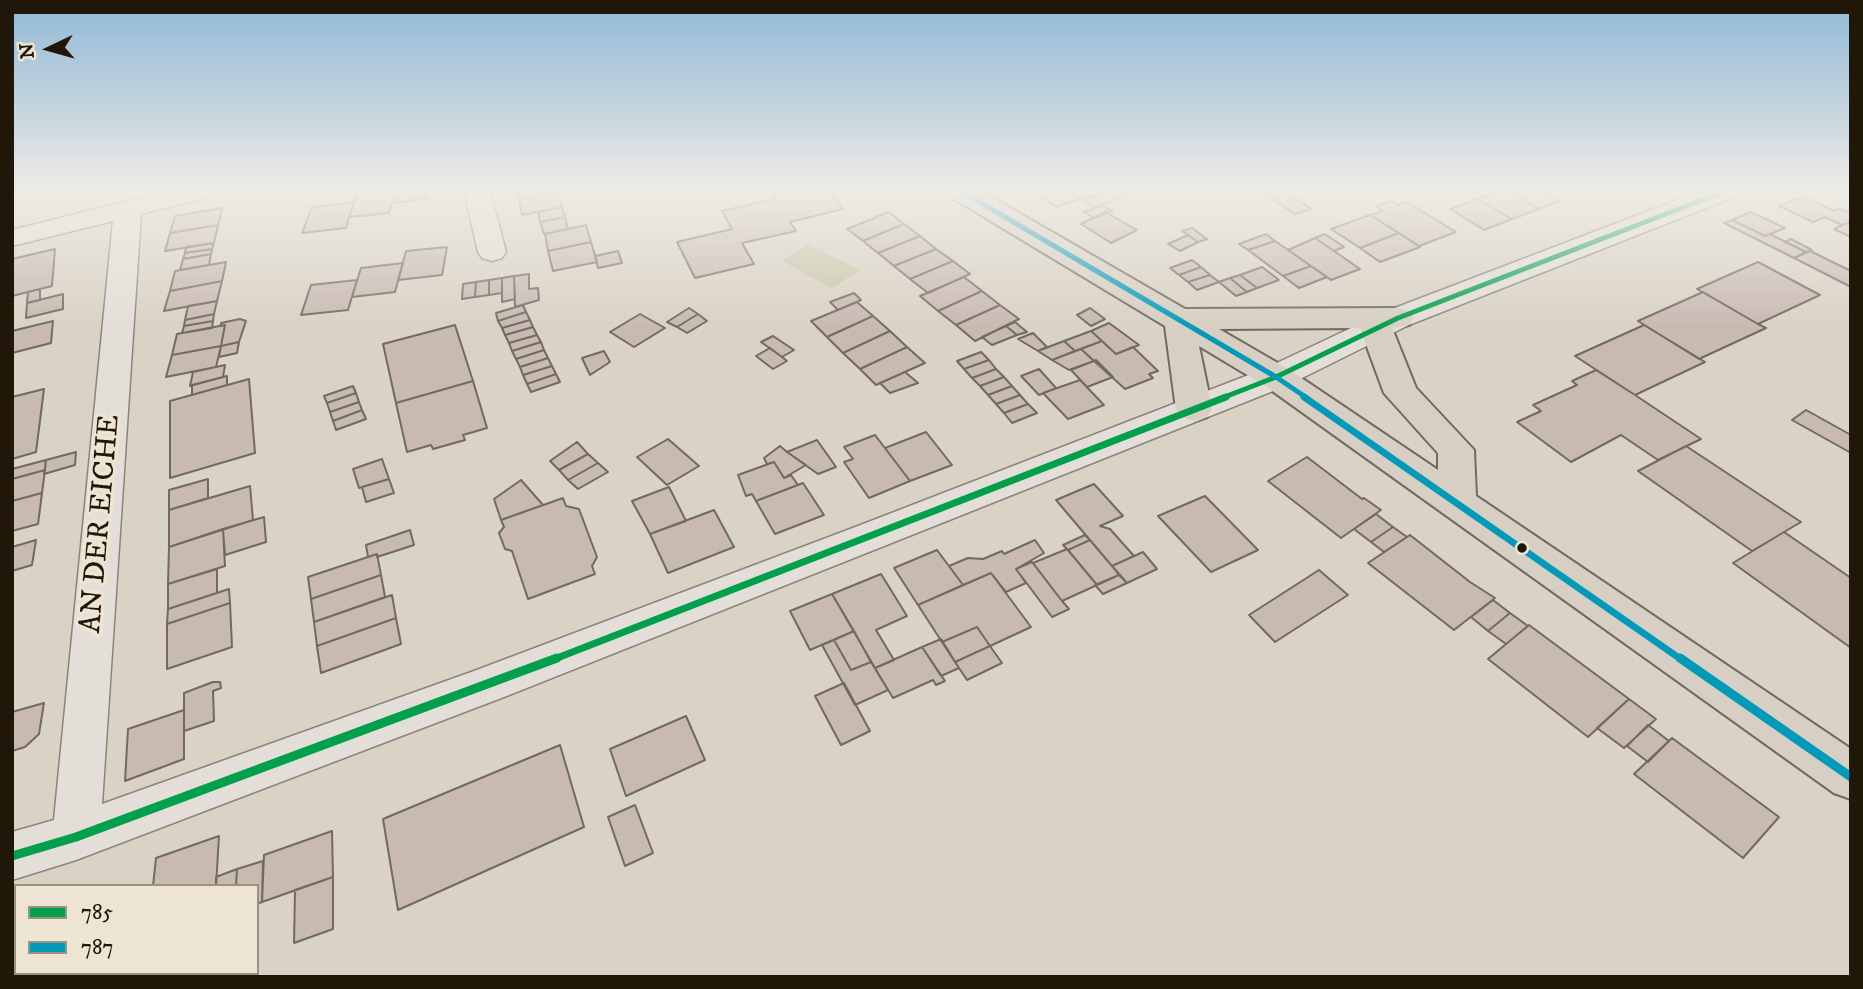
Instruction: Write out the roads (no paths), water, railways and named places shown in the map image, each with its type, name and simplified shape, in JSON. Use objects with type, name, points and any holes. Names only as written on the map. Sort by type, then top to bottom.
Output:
[{"type":"main road","points":[[1040,237],[1276,377],[1851,777]]},
{"type":"main road","points":[[1181,319],[1387,323],[1401,393],[1456,450],[1457,505]]},
{"type":"main road","points":[[1181,319],[1183,351],[1194,409]]},
{"type":"street","name":"AN DER EICHE","points":[[76,837],[126,237]]},
{"type":"street","points":[[488,237],[492,252]]},
{"type":"street","points":[[12,856],[76,837],[489,684],[1276,377],[1387,323],[1607,237]]}]
